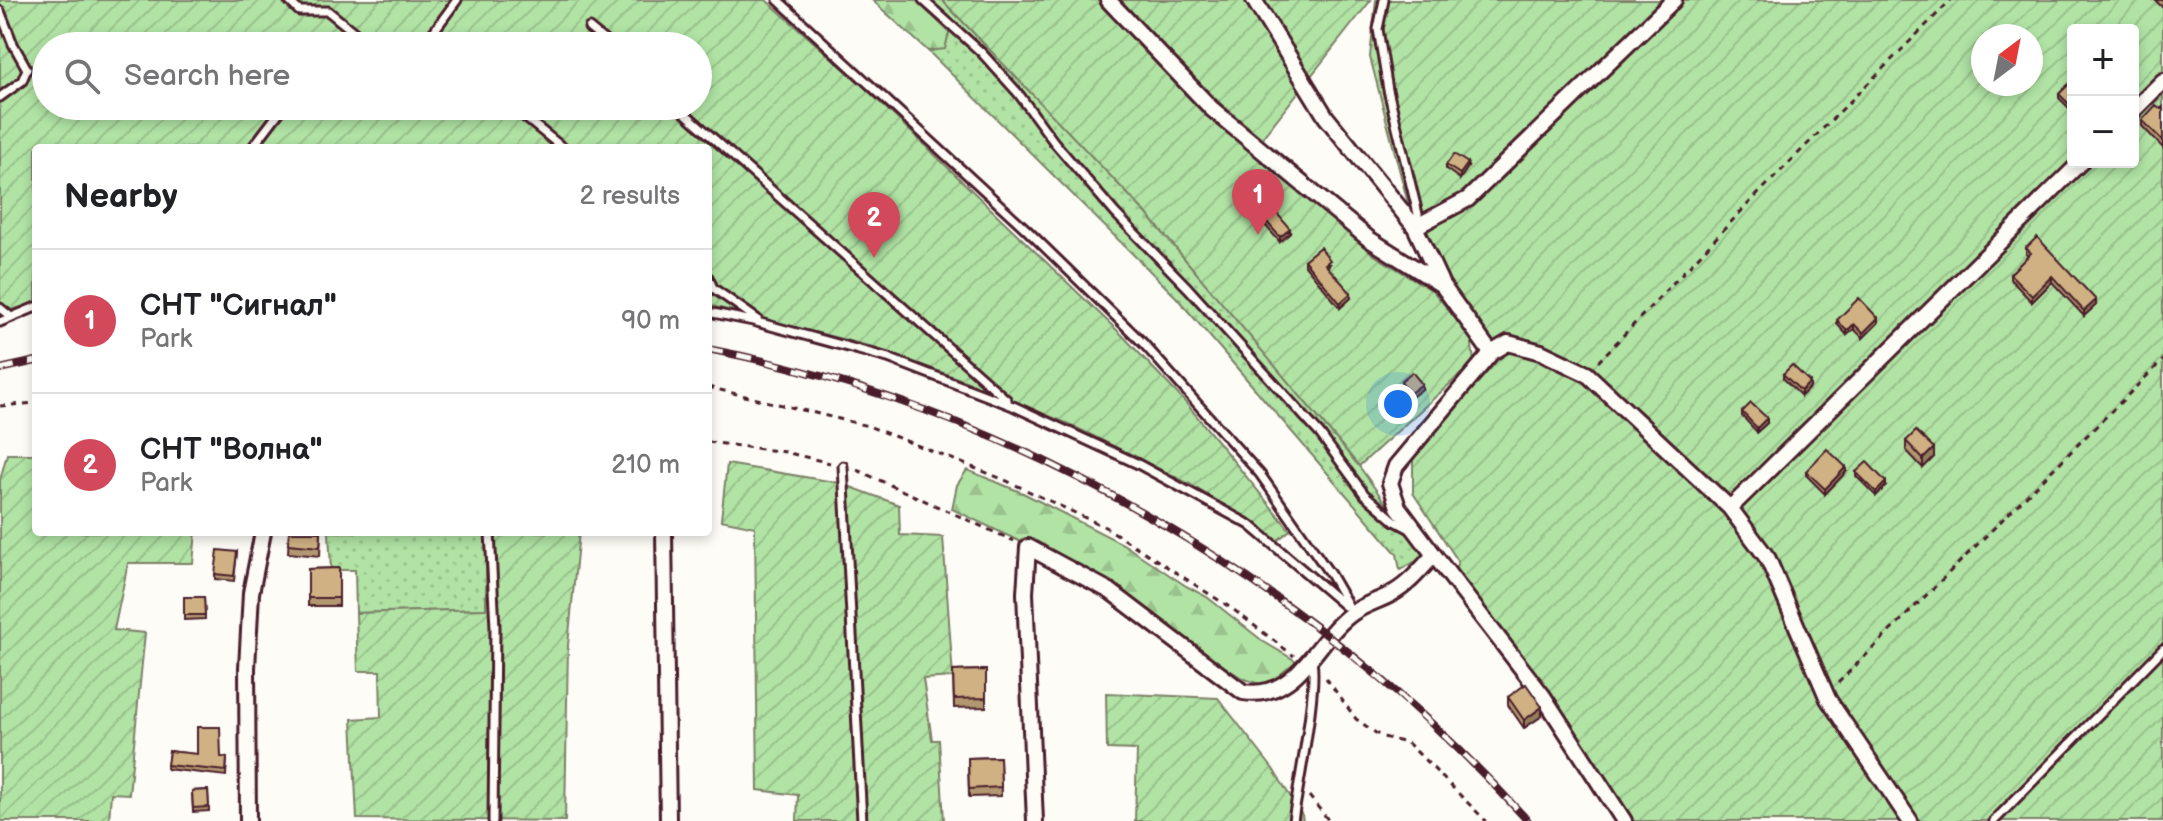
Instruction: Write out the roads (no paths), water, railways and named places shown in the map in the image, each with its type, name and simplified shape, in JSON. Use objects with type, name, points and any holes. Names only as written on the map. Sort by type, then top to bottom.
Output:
[{"type":"street","points":[[1108,0],[1212,109],[1369,239],[1442,285]]},
{"type":"street","points":[[1254,0],[1326,117],[1415,227],[1442,285],[1491,353]]},
{"type":"street","points":[[1415,227],[1468,199],[1674,0]]},
{"type":"street","points":[[2139,105],[2163,81]]},
{"type":"street","points":[[1730,508],[2075,168]]},
{"type":"street","points":[[1624,821],[1543,696],[1398,507],[1390,483],[1396,466],[1491,353],[1508,343],[1541,352],[1587,374],[1730,508],[1768,559],[1827,694],[1910,821]]},
{"type":"street","points":[[248,821],[251,593],[262,536]]},
{"type":"street","points":[[664,536],[668,821]]},
{"type":"street","points":[[1035,821],[1025,593],[1028,547],[1110,591],[1243,692],[1257,694],[1291,680],[1313,662],[1352,612],[1407,584],[1434,555]]},
{"type":"lane","points":[[288,0],[299,11],[328,11],[354,32]]},
{"type":"lane","points":[[433,32],[457,0]]},
{"type":"lane","points":[[778,0],[1027,230],[1143,343],[1260,474],[1330,574],[1352,612]]},
{"type":"lane","points":[[923,0],[981,52],[1018,93],[1054,142],[1115,213],[1188,288],[1320,434],[1365,495],[1395,521],[1417,533]]},
{"type":"lane","points":[[1384,0],[1378,29],[1388,90],[1418,214],[1415,227]]},
{"type":"lane","points":[[0,11],[27,69],[22,81],[0,97]]},
{"type":"lane","points":[[589,28],[594,32]]},
{"type":"lane","points":[[255,144],[273,120]]},
{"type":"lane","points":[[528,120],[558,144]]},
{"type":"lane","points":[[693,120],[1013,406]]},
{"type":"lane","points":[[712,286],[763,324]]},
{"type":"lane","points":[[0,308],[11,317]]},
{"type":"lane","points":[[0,322],[32,309]]},
{"type":"lane","points":[[712,313],[888,358],[1013,406],[1136,463],[1250,525],[1352,612]]},
{"type":"lane","points":[[843,466],[862,821]]},
{"type":"lane","points":[[490,536],[495,627],[493,821]]},
{"type":"lane","points":[[1994,821],[2163,649]]},
{"type":"lane","points":[[1293,821],[1313,662]]},
{"type":"railway","points":[[712,350],[824,377],[938,415],[1048,463],[1155,520],[1257,585],[1354,657],[1445,736],[1528,821]]},
{"type":"railway","points":[[0,369],[32,362]]},
{"type":"place","name":"СНТ \"Сигнал\"","points":[[1258,235]]},
{"type":"place","name":"СНТ \"Волна\"","points":[[874,258]]}]
